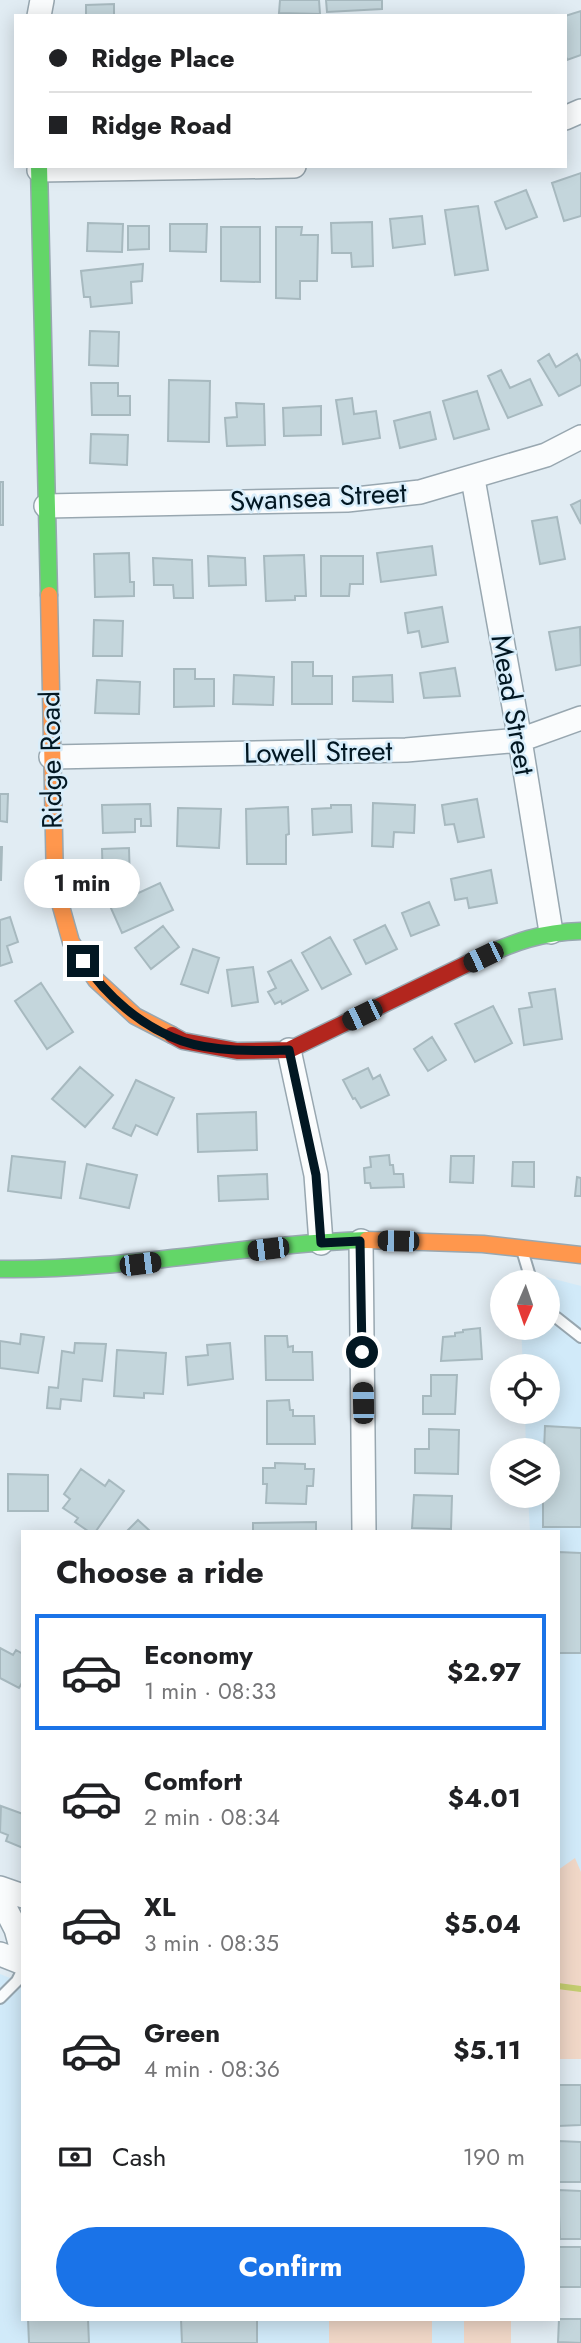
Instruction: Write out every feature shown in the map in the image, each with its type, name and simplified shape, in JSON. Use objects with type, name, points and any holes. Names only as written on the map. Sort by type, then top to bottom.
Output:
[{"type":"street","name":"Ridge Road","points":[[39,168],[55,885],[71,942],[96,980],[135,1016],[183,1041],[237,1051],[289,1050],[507,945],[551,932],[581,931]]},
{"type":"street","name":"Swansea Street","points":[[46,506],[347,500],[420,492],[546,455],[581,437]]},
{"type":"street","name":"Mead Street","points":[[472,478],[520,740],[551,932]]},
{"type":"street","name":"Lowell Street","points":[[51,757],[407,750],[520,740],[581,718]]},
{"type":"street","points":[[289,1050],[316,1175],[321,1243]]},
{"type":"street","points":[[360,1241],[364,1530]]},
{"type":"street","points":[[0,1269],[114,1268],[321,1243],[360,1241],[522,1248],[581,1255]]},
{"type":"street","points":[[0,1888],[21,1895]]},
{"type":"street","points":[[0,1898],[16,1929],[21,1947]]},
{"type":"street","points":[[0,1954],[21,1962]]},
{"type":"lane","points":[[522,1248],[528,1270]]},
{"type":"lane","points":[[560,1320],[581,1337]]},
{"type":"lane","points":[[0,1998],[21,1973]]},
{"type":"shaded area","points":[[560,1281],[581,1286],[581,2040],[560,2036],[560,1530],[530,1530],[529,1508],[560,1508],[560,1438],[526,1438],[525,1424],[560,1424],[560,1354],[522,1354],[522,1340],[560,1340]]},
{"type":"shaded area","points":[[575,1858],[581,1872],[581,2059],[560,2059],[560,1869]]},
{"type":"shaded area","points":[[0,1974],[21,1982],[21,2321],[497,2321],[497,2343],[0,2343]]},
{"type":"shaded area","points":[[329,2321],[432,2321],[432,2343],[329,2343]]},
{"type":"shaded area","points":[[464,2321],[511,2321],[511,2343],[464,2343]]},
{"type":"building","points":[[280,0],[319,0],[320,14],[279,13]]},
{"type":"building","points":[[326,0],[382,0],[382,9],[327,12]]},
{"type":"building","points":[[114,4],[114,14],[86,14],[86,5]]},
{"type":"building","points":[[581,11],[581,55],[567,60],[567,15]]},
{"type":"building","points":[[581,173],[581,216],[564,221],[552,183]]},
{"type":"building","points":[[526,190],[537,217],[506,229],[495,202]]},
{"type":"building","points":[[478,206],[488,270],[455,275],[445,210]]},
{"type":"building","points":[[422,216],[425,244],[393,248],[390,219]]},
{"type":"building","points":[[372,222],[373,266],[352,267],[351,253],[332,253],[331,223]]},
{"type":"building","points":[[88,223],[123,224],[122,252],[87,251]]},
{"type":"building","points":[[170,224],[207,224],[206,252],[170,251]]},
{"type":"building","points":[[128,226],[149,226],[149,249],[128,250]]},
{"type":"building","points":[[221,227],[260,227],[260,282],[221,281]]},
{"type":"building","points":[[276,227],[302,227],[301,235],[318,235],[317,281],[300,281],[300,299],[276,298]]},
{"type":"building","points":[[143,264],[142,281],[131,282],[132,303],[91,307],[90,297],[84,297],[81,271]]},
{"type":"building","points":[[90,331],[119,332],[118,366],[89,365]]},
{"type":"building","points":[[549,354],[556,367],[577,354],[581,362],[581,385],[559,396],[538,361]]},
{"type":"building","points":[[501,370],[510,388],[530,379],[542,405],[508,418],[488,376]]},
{"type":"building","points":[[169,380],[210,381],[209,442],[168,441]]},
{"type":"building","points":[[91,383],[118,383],[118,396],[130,396],[130,415],[92,415]]},
{"type":"building","points":[[477,391],[489,429],[454,439],[443,401]]},
{"type":"building","points":[[352,398],[354,414],[376,411],[380,438],[343,444],[336,400]]},
{"type":"building","points":[[236,403],[264,404],[265,445],[227,446],[225,418],[237,417]]},
{"type":"building","points":[[321,406],[321,435],[284,436],[283,408]]},
{"type":"building","points":[[430,412],[436,439],[400,448],[394,421]]},
{"type":"building","points":[[91,434],[128,435],[127,465],[90,463]]},
{"type":"building","points":[[0,482],[3,482],[3,525],[0,525]]},
{"type":"building","points":[[581,500],[581,524],[571,505]]},
{"type":"building","points":[[557,517],[565,559],[540,564],[532,521]]},
{"type":"building","points":[[432,546],[436,575],[381,582],[377,553]]},
{"type":"building","points":[[129,553],[130,582],[134,582],[134,596],[95,597],[94,554]]},
{"type":"building","points":[[304,555],[306,596],[295,596],[295,600],[266,601],[264,556]]},
{"type":"building","points":[[208,556],[245,558],[246,585],[209,586]]},
{"type":"building","points":[[321,556],[363,556],[363,584],[350,584],[349,596],[321,596]]},
{"type":"building","points":[[153,558],[192,560],[193,598],[174,598],[173,585],[154,585]]},
{"type":"building","points":[[442,607],[448,642],[422,647],[419,631],[408,633],[405,613]]},
{"type":"building","points":[[94,620],[123,621],[122,656],[93,656]]},
{"type":"building","points":[[580,627],[581,665],[556,670],[549,632]]},
{"type":"building","points":[[292,662],[313,662],[313,676],[332,676],[332,704],[292,704]]},
{"type":"building","points":[[455,668],[460,696],[424,698],[420,673]]},
{"type":"building","points":[[174,669],[195,669],[195,679],[214,679],[214,706],[174,707]]},
{"type":"building","points":[[234,675],[274,677],[273,705],[233,704]]},
{"type":"building","points":[[392,675],[393,702],[353,701],[353,677]]},
{"type":"building","points":[[97,680],[140,682],[139,714],[95,713]]},
{"type":"building","points":[[0,794],[8,794],[7,822],[0,821]]},
{"type":"building","points":[[477,799],[484,837],[458,842],[454,824],[445,825],[442,805]]},
{"type":"building","points":[[373,803],[415,805],[414,833],[394,832],[393,847],[372,846]]},
{"type":"building","points":[[150,804],[151,826],[141,826],[141,819],[135,819],[135,832],[103,833],[102,805]]},
{"type":"building","points":[[331,805],[351,805],[352,832],[313,835],[312,809],[331,808]]},
{"type":"building","points":[[288,807],[286,864],[247,864],[246,809]]},
{"type":"building","points":[[178,808],[221,809],[219,848],[177,846]]},
{"type":"building","points":[[2,847],[1,880],[0,880]]},
{"type":"building","points":[[129,848],[130,883],[103,884],[102,849]]},
{"type":"building","points":[[491,870],[497,903],[469,908],[467,898],[455,900],[451,879]]},
{"type":"building","points":[[160,883],[173,910],[122,933],[110,906]]},
{"type":"building","points":[[429,902],[439,925],[411,936],[402,913]]},
{"type":"building","points":[[10,917],[18,942],[7,946],[12,962],[0,966],[0,920]]},
{"type":"building","points":[[385,925],[397,949],[366,964],[354,940]]},
{"type":"building","points":[[163,926],[179,947],[151,969],[135,948]]},
{"type":"building","points":[[330,937],[351,974],[322,989],[302,953]]},
{"type":"building","points":[[193,949],[219,958],[208,993],[181,984]]},
{"type":"building","points":[[291,960],[308,990],[282,1004],[281,1001],[275,1004],[268,992],[276,988],[268,972]]},
{"type":"building","points":[[253,967],[258,1002],[232,1006],[227,970]]},
{"type":"building","points":[[41,983],[73,1032],[47,1049],[15,1001]]},
{"type":"building","points":[[555,989],[562,1039],[524,1045],[519,1009],[532,1007],[529,993]]},
{"type":"building","points":[[493,1006],[512,1043],[475,1062],[455,1024]]},
{"type":"building","points":[[432,1037],[446,1060],[428,1071],[414,1049]]},
{"type":"building","points":[[80,1067],[113,1095],[85,1127],[52,1099]]},
{"type":"building","points":[[368,1068],[373,1079],[380,1075],[389,1095],[361,1108],[343,1080]]},
{"type":"building","points":[[136,1080],[174,1098],[157,1135],[136,1125],[131,1136],[113,1128]]},
{"type":"building","points":[[256,1112],[257,1150],[198,1152],[197,1114]]},
{"type":"building","points":[[389,1155],[394,1174],[403,1174],[404,1187],[371,1188],[370,1183],[365,1183],[364,1168],[371,1167],[370,1157]]},
{"type":"building","points":[[12,1156],[65,1162],[61,1198],[8,1191]]},
{"type":"building","points":[[451,1156],[474,1156],[473,1183],[450,1182]]},
{"type":"building","points":[[513,1162],[534,1162],[534,1187],[512,1186]]},
{"type":"building","points":[[87,1164],[137,1175],[129,1208],[80,1198]]},
{"type":"building","points":[[267,1174],[268,1199],[219,1201],[218,1176]]},
{"type":"building","points":[[577,1177],[581,1178],[581,1196],[575,1196]]},
{"type":"building","points":[[480,1328],[482,1359],[441,1361],[443,1337]]},
{"type":"building","points":[[21,1334],[44,1337],[38,1373],[0,1368],[0,1341],[20,1344]]},
{"type":"building","points":[[265,1336],[287,1336],[288,1347],[293,1346],[293,1352],[312,1352],[313,1380],[266,1380]]},
{"type":"building","points":[[75,1343],[106,1344],[102,1381],[83,1379],[81,1401],[61,1399],[60,1409],[47,1408],[49,1387],[58,1388],[62,1351],[74,1353]]},
{"type":"building","points":[[230,1343],[233,1379],[188,1385],[186,1357],[208,1355],[207,1345]]},
{"type":"building","points":[[117,1350],[166,1353],[163,1394],[144,1393],[144,1398],[114,1396]]},
{"type":"building","points":[[431,1375],[457,1375],[455,1414],[423,1414],[423,1396],[431,1396]]},
{"type":"building","points":[[289,1400],[293,1416],[314,1416],[315,1444],[267,1444],[267,1401]]},
{"type":"building","points":[[545,1426],[581,1428],[581,1527],[543,1527],[543,1508],[560,1508],[560,1438],[545,1438]]},
{"type":"building","points":[[429,1429],[459,1430],[458,1474],[415,1473],[415,1449],[429,1449]]},
{"type":"building","points":[[275,1463],[305,1464],[305,1469],[314,1469],[313,1486],[307,1486],[306,1504],[266,1503],[267,1484],[263,1484],[263,1468],[275,1468]]},
{"type":"building","points":[[81,1469],[105,1486],[109,1480],[124,1491],[97,1530],[87,1530],[75,1522],[78,1518],[63,1508],[70,1499],[64,1494]]},
{"type":"building","points":[[8,1474],[48,1475],[48,1511],[8,1511]]},
{"type":"building","points":[[414,1495],[452,1496],[451,1529],[412,1528]]},
{"type":"building","points":[[138,1520],[149,1530],[128,1530]]},
{"type":"building","points":[[316,1522],[316,1530],[253,1530],[253,1523]]},
{"type":"building","points":[[560,1552],[581,1553],[581,1653],[560,1653]]},
{"type":"building","points":[[0,1648],[13,1655],[16,1650],[21,1653],[19,1688],[0,1678]]},
{"type":"building","points":[[1,1806],[21,1813],[21,1847],[6,1841],[8,1835],[0,1832]]},
{"type":"building","points":[[560,2085],[581,2085],[581,2125],[560,2126]]},
{"type":"building","points":[[560,2141],[581,2142],[581,2182],[560,2182]]},
{"type":"building","points":[[560,2190],[581,2191],[581,2239],[560,2239]]},
{"type":"building","points":[[560,2247],[581,2247],[581,2287],[560,2287]]},
{"type":"building","points":[[560,2319],[581,2319],[581,2343],[558,2342]]},
{"type":"building","points":[[28,2321],[88,2321],[89,2343],[29,2343]]},
{"type":"building","points":[[181,2321],[257,2321],[257,2343],[182,2343]]},
{"type":"waterway","points":[[560,1986],[581,1989]]},
{"type":"traffic: fast","points":[[39,168],[49,595]]},
{"type":"traffic: fast","points":[[479,958],[528,939],[581,931]]},
{"type":"traffic: fast","points":[[0,1269],[92,1266],[275,1246],[367,1240]]},
{"type":"traffic: slow","points":[[49,595],[55,885],[71,942],[96,980],[135,1016],[172,1035]]},
{"type":"traffic: slow","points":[[367,1240],[483,1244],[581,1255]]},
{"type":"traffic: jam","points":[[172,1035],[183,1041],[237,1051],[289,1050],[479,958]]},
{"type":"route","points":[[83,961],[96,980],[135,1016],[183,1041],[237,1051],[289,1050],[316,1175],[321,1243],[360,1241],[362,1352]]}]
